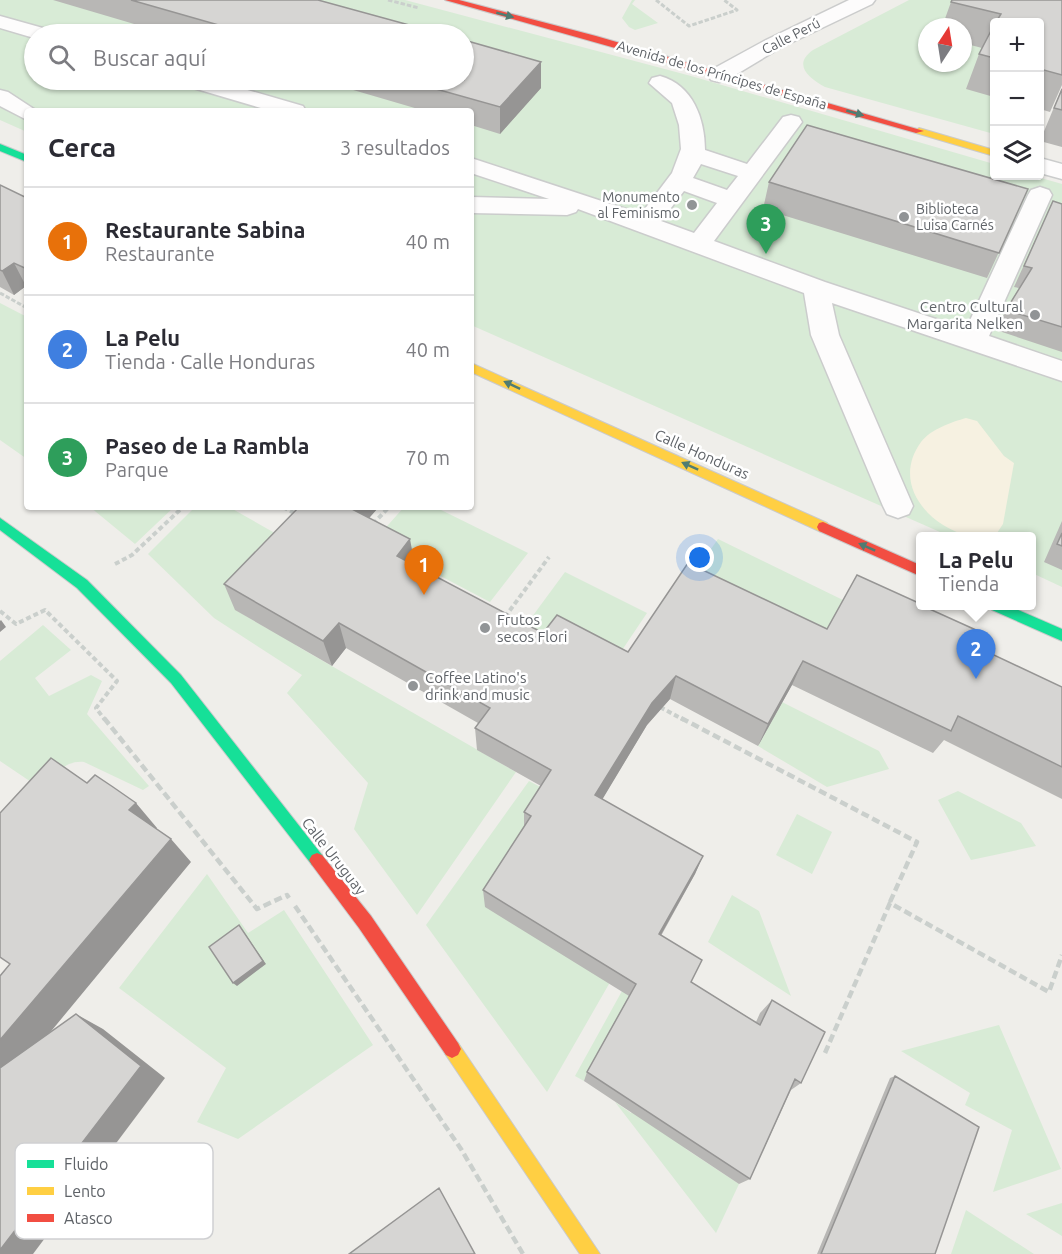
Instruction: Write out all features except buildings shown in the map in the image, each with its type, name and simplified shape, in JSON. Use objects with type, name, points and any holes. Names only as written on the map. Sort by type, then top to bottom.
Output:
[{"type":"street","name":"Avenida de los Príncipes de España","points":[[449,0],[990,152]]},
{"type":"street","name":"Calle Perú","points":[[719,75],[772,44],[865,0]]},
{"type":"street","points":[[0,22],[24,29]]},
{"type":"street","points":[[645,225],[678,181],[693,154],[690,120],[686,107],[679,96],[660,83]]},
{"type":"street","points":[[225,90],[285,108]]},
{"type":"street","points":[[0,97],[24,111]]},
{"type":"street","points":[[699,244],[791,122]]},
{"type":"street","points":[[0,147],[24,158]]},
{"type":"street","points":[[693,154],[752,173]]},
{"type":"street","points":[[474,166],[601,208],[816,288],[1062,371]]},
{"type":"street","points":[[1044,166],[1062,172]]},
{"type":"street","points":[[678,181],[732,200]]},
{"type":"street","points":[[973,342],[1040,195]]},
{"type":"street","points":[[474,204],[601,208]]},
{"type":"street","points":[[816,288],[825,335],[898,506]]},
{"type":"street","name":"Calle Honduras","points":[[474,368],[916,569]]},
{"type":"street","name":"Calle Uruguay","points":[[0,523],[82,584],[176,679],[365,922],[591,1254]]},
{"type":"street","points":[[1006,610],[1062,635]]},
{"type":"path","points":[[656,0],[689,26],[737,10],[724,0]]},
{"type":"path","points":[[0,293],[24,306]]},
{"type":"path","points":[[132,555],[180,510]]},
{"type":"path","points":[[289,510],[300,516]]},
{"type":"path","points":[[368,530],[386,510]]},
{"type":"path","points":[[501,622],[549,557]]},
{"type":"path","points":[[0,611],[16,624],[45,610],[117,681],[96,708],[257,909],[287,895],[461,1149],[523,1254]]},
{"type":"path","points":[[660,707],[916,842],[825,1053]]},
{"type":"path","points":[[890,903],[1049,992],[1062,955]]},
{"type":"green space","points":[[0,0],[405,0],[691,76],[990,163],[990,180],[1044,179],[1062,184],[1062,587],[1036,575],[1036,532],[940,532],[474,326],[474,108],[24,108],[24,131],[0,120]]},
{"type":"green space","points":[[632,0],[635,0],[632,4],[658,23],[635,30],[629,27],[622,18]]},
{"type":"green space","points":[[909,0],[960,0],[950,18],[918,18],[918,72],[972,72],[972,44],[989,47],[990,133],[825,87],[813,80],[803,66],[807,56],[813,50]]},
{"type":"green space","points":[[0,303],[24,315],[24,457],[0,440]]},
{"type":"green space","points":[[94,510],[171,510],[135,544]]},
{"type":"green space","points":[[192,510],[234,510],[310,553],[236,610],[268,629],[273,624],[297,646],[516,772],[417,915],[354,829],[368,783],[287,693],[302,675],[214,618],[148,554]]},
{"type":"green space","points":[[401,510],[441,510],[528,553],[490,602],[374,541]]},
{"type":"green space","points":[[718,539],[845,601],[828,630],[682,590]]},
{"type":"green space","points":[[565,572],[647,613],[610,668],[526,625]]},
{"type":"green space","points":[[43,625],[71,650],[35,678],[49,696],[91,675],[102,681],[87,714],[149,786],[143,790],[84,762],[65,766],[40,788],[0,761],[0,661]]},
{"type":"green space","points":[[782,702],[879,751],[889,769],[827,787],[758,746]]},
{"type":"green space","points":[[529,781],[550,792],[609,984],[547,1092],[426,925]]},
{"type":"green space","points":[[958,791],[1021,823],[1036,846],[971,860],[938,800]]},
{"type":"green space","points":[[797,814],[832,832],[812,874],[776,855]]},
{"type":"green space","points":[[207,874],[248,933],[284,910],[373,1045],[238,1139],[197,1122],[226,1068],[119,988]]},
{"type":"green space","points":[[732,895],[759,911],[791,996],[708,942]]},
{"type":"green space","points":[[622,991],[645,1006],[612,1032],[584,1081],[575,1076]]},
{"type":"green space","points":[[999,1025],[1061,1169],[993,1192],[1012,1130],[965,1105],[970,1093],[901,1051]]},
{"type":"green space","points":[[641,1096],[686,1149],[739,1184],[716,1233],[615,1102],[631,1113]]},
{"type":"green space","points":[[1062,1203],[1062,1236],[1026,1214]]},
{"type":"green space","points":[[966,1210],[1034,1254],[951,1254]]},
{"type":"sand","points":[[966,418],[977,421],[1004,456],[1014,463],[1003,524],[998,532],[952,530],[927,512],[912,486],[910,472],[913,457],[921,442],[925,437],[948,424]]},
{"type":"traffic: fast","points":[[0,147],[24,158]]},
{"type":"traffic: fast","points":[[0,523],[82,584],[176,679],[317,860]]},
{"type":"traffic: fast","points":[[1006,610],[1062,635]]},
{"type":"traffic: slow","points":[[919,131],[990,152]]},
{"type":"traffic: slow","points":[[474,368],[823,527]]},
{"type":"traffic: slow","points":[[452,1049],[591,1254]]},
{"type":"traffic: jam","points":[[449,0],[593,38],[919,131]]},
{"type":"traffic: jam","points":[[823,527],[916,569]]},
{"type":"traffic: jam","points":[[317,860],[365,922],[452,1049]]},
{"type":"place","name":"Monumento al Feminismo","points":[[692,205]]},
{"type":"place","name":"Biblioteca Luisa Carnés","points":[[904,217]]},
{"type":"place","name":"Paseo de La Rambla","points":[[766,254]]},
{"type":"place","name":"Centro Cultural Margarita Nelken","points":[[1035,315]]},
{"type":"place","name":"Restaurante Sabina","points":[[424,595]]},
{"type":"place","name":"Frutos secos Flori","points":[[485,628]]},
{"type":"place","name":"La Pelu","points":[[976,679]]},
{"type":"place","name":"Coffee Latino's drink and music","points":[[413,686]]}]
